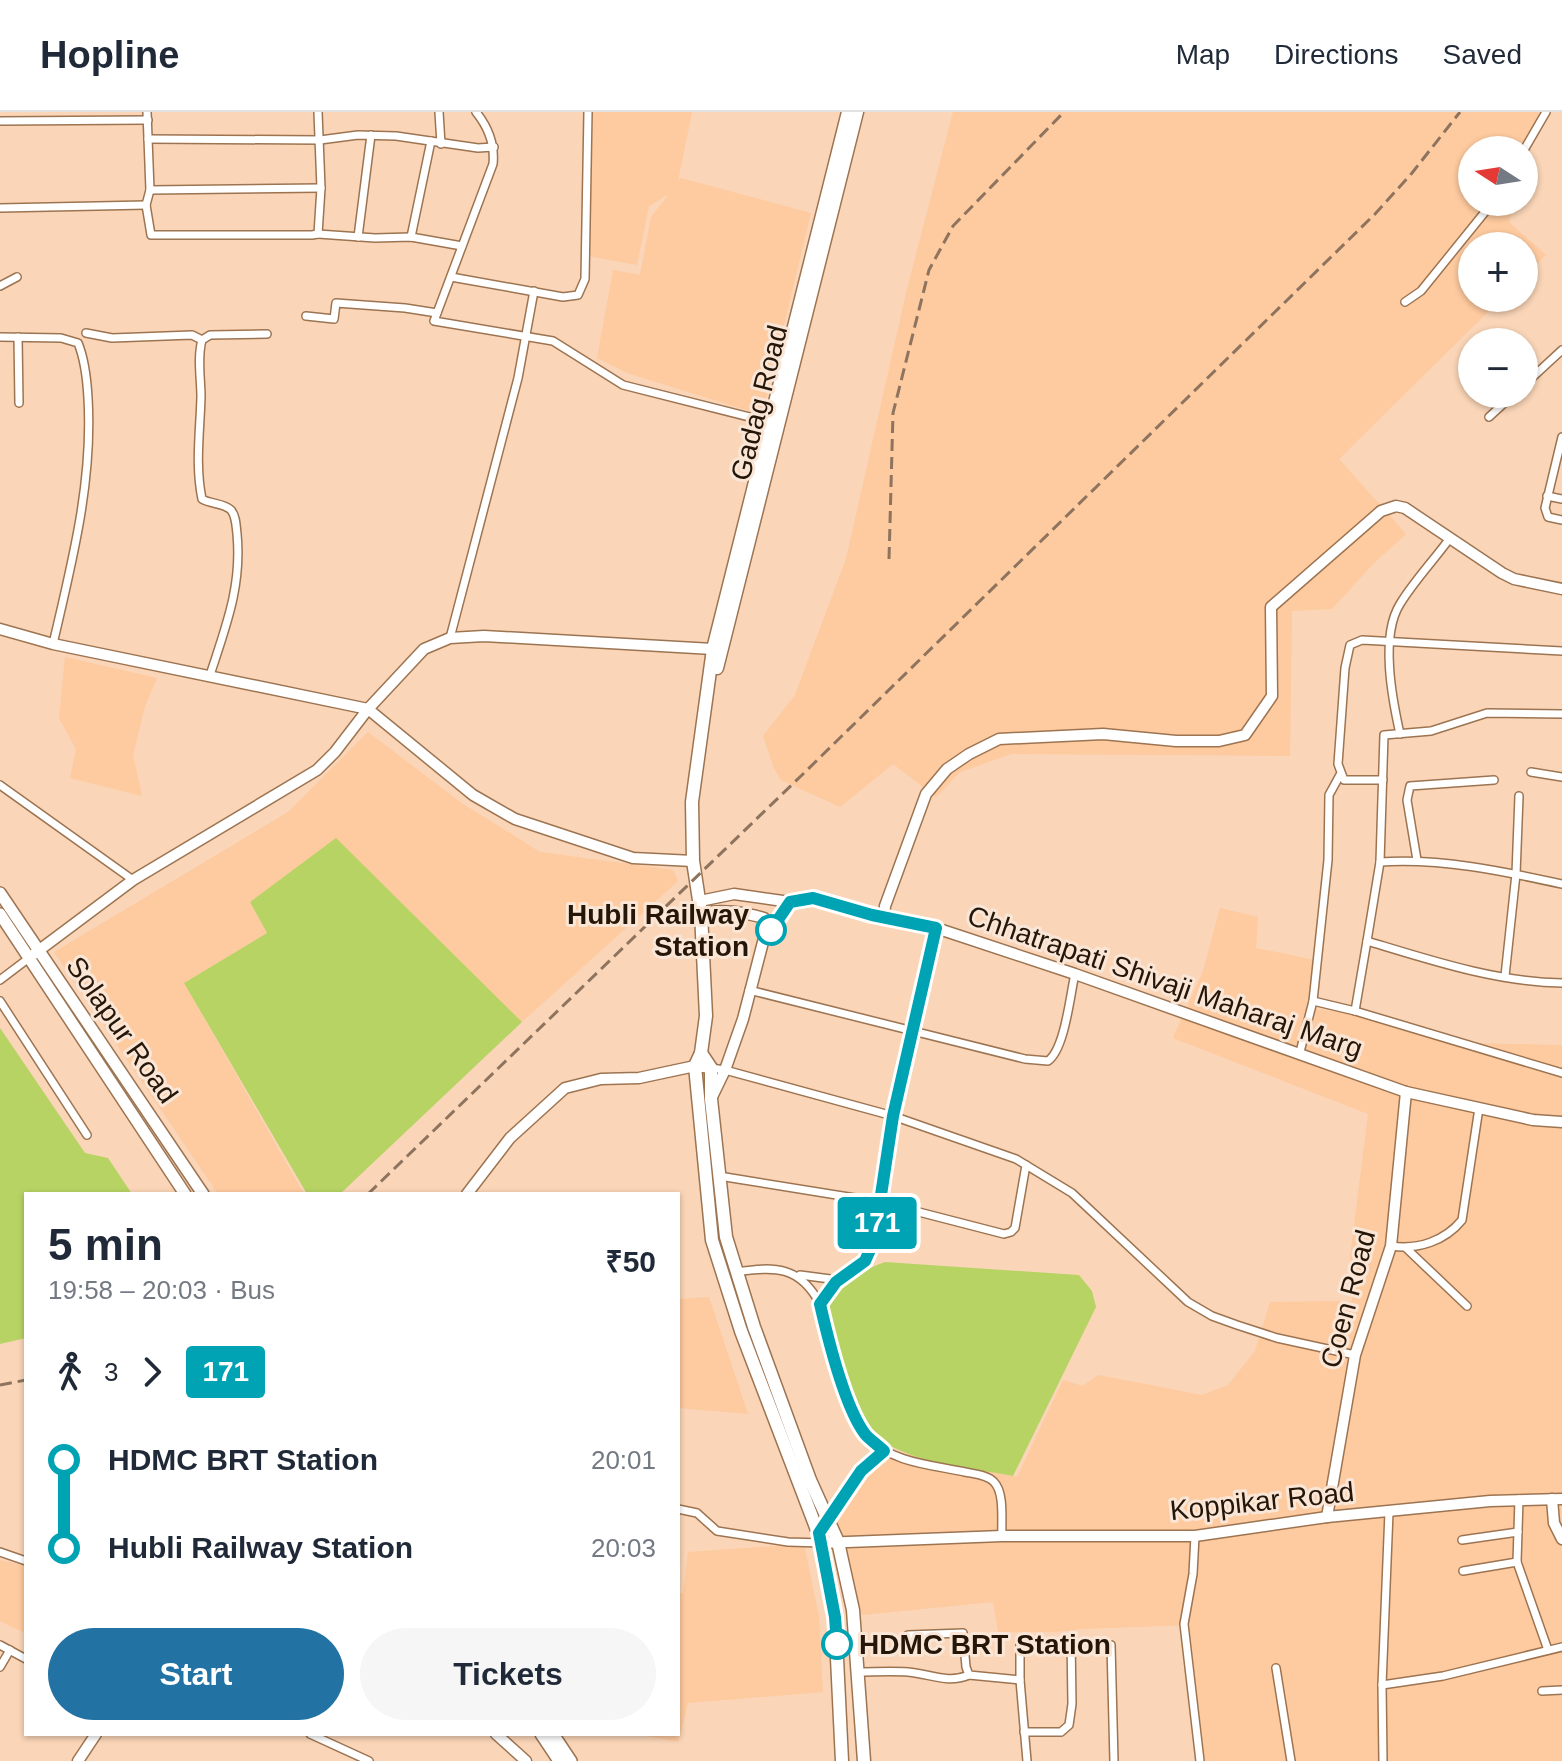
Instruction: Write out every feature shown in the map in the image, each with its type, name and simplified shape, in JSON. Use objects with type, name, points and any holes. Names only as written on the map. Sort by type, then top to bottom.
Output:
[{"type":"highway","name":"Gadag Road","points":[[695,1066],[701,1053],[706,1016],[701,907],[693,861],[692,802],[713,649],[848,112]]},
{"type":"highway","name":"Gadag Road","points":[[705,705],[722,651],[857,112]]},
{"type":"highway","points":[[701,1053],[711,1068],[711,1099],[726,1237],[810,1480],[830,1518],[838,1542],[853,1610],[864,1761]]},
{"type":"highway","points":[[695,1066],[712,1240],[741,1331],[820,1538],[835,1617],[842,1761]]},
{"type":"main road","points":[[884,917],[885,906],[926,794],[947,769],[969,754],[999,739],[1024,736],[1103,734],[1176,741],[1219,741],[1245,735],[1272,696],[1271,607],[1381,511],[1396,506],[1405,508],[1514,579],[1562,589]]},
{"type":"main road","points":[[0,629],[53,644],[368,709],[473,795],[515,819],[633,858],[693,861]]},
{"type":"main road","points":[[34,954],[133,880],[317,770],[424,649],[450,638],[484,636],[713,649]]},
{"type":"main road","name":"Solapur Road","points":[[0,893],[34,954],[184,1192]]},
{"type":"main road","name":"Chhatrapati Shivaji Maharaj Marg","points":[[701,907],[734,894],[790,902],[813,898],[908,921],[1075,974],[1406,1092],[1533,1120],[1562,1122]]},
{"type":"main road","points":[[711,1099],[743,1019],[763,942],[790,902]]},
{"type":"main road","points":[[701,907],[764,918],[771,930]]},
{"type":"main road","name":"Solapur Road","points":[[0,914],[34,954],[202,1192]]},
{"type":"main road","points":[[469,1192],[510,1138],[565,1088],[601,1079],[639,1078],[695,1066],[711,1068]]},
{"type":"main road","name":"Coen Road","points":[[1327,1517],[1355,1355],[1391,1246],[1406,1092]]},
{"type":"main road","name":"Koppikar Road","points":[[820,1538],[838,1542],[1002,1536],[1195,1536],[1327,1517],[1519,1499],[1557,1499]]},
{"type":"main road","points":[[1557,1499],[1554,1523],[1562,1539]]},
{"type":"main road","points":[[78,1761],[95,1736]]},
{"type":"main road","points":[[498,1736],[526,1761]]},
{"type":"main road","points":[[542,1736],[559,1761]]},
{"type":"main road","points":[[554,1736],[571,1761]]},
{"type":"street","points":[[318,112],[321,188],[318,234]]},
{"type":"street","points":[[439,112],[441,144]]},
{"type":"street","points":[[476,112],[484,121],[494,147],[493,164],[434,321],[553,341],[623,385],[769,422]]},
{"type":"street","points":[[451,277],[571,297],[582,290],[585,279],[588,112]]},
{"type":"street","points":[[1532,136],[1546,112]]},
{"type":"street","points":[[0,121],[148,116],[150,190],[146,205],[151,235],[411,237],[462,246]]},
{"type":"street","points":[[358,237],[371,135]]},
{"type":"street","points":[[148,139],[320,140],[371,135],[478,148],[494,147]]},
{"type":"street","points":[[411,237],[431,141]]},
{"type":"street","points":[[150,190],[321,188]]},
{"type":"street","points":[[0,208],[146,205]]},
{"type":"street","points":[[1405,302],[1421,291],[1482,216]]},
{"type":"street","points":[[0,286],[17,277]]},
{"type":"street","points":[[450,638],[502,445],[534,291]]},
{"type":"street","points":[[306,316],[334,319],[336,303],[437,313]]},
{"type":"street","points":[[86,333],[112,338],[192,335],[202,340]]},
{"type":"street","points":[[202,340],[210,335],[267,334]]},
{"type":"street","points":[[0,337],[61,338],[78,343],[87,382],[90,432],[87,482],[53,644]]},
{"type":"street","points":[[18,337],[19,403]]},
{"type":"street","points":[[202,340],[197,439],[200,489],[202,499],[210,504],[226,506],[232,511],[236,519],[239,557],[234,603],[210,675]]},
{"type":"street","points":[[1538,372],[1562,350]]},
{"type":"street","points":[[1489,417],[1499,408]]},
{"type":"street","points":[[1562,437],[1547,496],[1546,513],[1562,520]]},
{"type":"street","points":[[1547,496],[1562,499]]},
{"type":"street","points":[[1400,734],[1393,703],[1390,643],[1399,606],[1450,538]]},
{"type":"street","points":[[1383,780],[1354,782],[1344,780],[1340,775],[1343,684],[1350,645],[1362,640],[1562,651]]},
{"type":"street","points":[[1355,1011],[1380,862],[1384,735],[1431,731],[1487,713],[1562,714]]},
{"type":"street","points":[[1531,772],[1562,777]]},
{"type":"street","points":[[1300,1052],[1313,1001],[1328,860],[1327,803],[1331,787],[1340,775]]},
{"type":"street","points":[[1417,860],[1407,800],[1410,786],[1494,780]]},
{"type":"street","points":[[0,785],[133,880]]},
{"type":"street","points":[[1505,976],[1516,874],[1519,796]]},
{"type":"street","points":[[1380,862],[1417,860],[1562,884]]},
{"type":"street","points":[[820,1304],[838,1280],[865,1261],[874,1241],[893,1116],[936,928]]},
{"type":"street","points":[[1367,941],[1427,959],[1534,983],[1562,983]]},
{"type":"street","points":[[0,980],[34,954]]},
{"type":"street","points":[[749,990],[1025,1059],[1048,1061],[1054,1057],[1060,1042],[1075,974]]},
{"type":"street","points":[[0,1001],[87,1135]]},
{"type":"street","points":[[1313,1001],[1562,1073]]},
{"type":"street","points":[[711,1068],[893,1116],[1026,1165],[1072,1193],[1188,1302],[1212,1316],[1277,1338],[1355,1355]]},
{"type":"street","points":[[1391,1246],[1406,1248],[1438,1240],[1452,1232],[1462,1220],[1479,1108]]},
{"type":"street","points":[[719,1176],[880,1202],[1004,1234],[1015,1228],[1026,1165]]},
{"type":"street","points":[[1406,1248],[1467,1306]]},
{"type":"street","points":[[736,1272],[781,1269],[798,1275],[838,1280]]},
{"type":"street","points":[[798,1275],[811,1287],[820,1304],[841,1376],[867,1437],[884,1451],[902,1458],[981,1475],[994,1482],[1000,1494],[1002,1536]]},
{"type":"street","points":[[680,1509],[697,1513],[717,1531],[788,1542],[820,1538],[861,1471],[884,1451]]},
{"type":"street","points":[[1519,1499],[1517,1562],[1548,1650]]},
{"type":"street","points":[[1383,1761],[1382,1685],[1389,1512]]},
{"type":"street","points":[[1462,1540],[1518,1532]]},
{"type":"street","points":[[1195,1536],[1193,1574],[1184,1624],[1200,1761]]},
{"type":"street","points":[[0,1552],[24,1560]]},
{"type":"street","points":[[1463,1571],[1517,1562]]},
{"type":"street","points":[[908,1635],[963,1633],[969,1675]]},
{"type":"street","points":[[1024,1732],[1061,1732],[1069,1725],[1072,1704],[1071,1638]]},
{"type":"street","points":[[1020,1644],[1027,1761]]},
{"type":"street","points":[[0,1645],[24,1658]]},
{"type":"street","points":[[1111,1645],[1114,1761]]},
{"type":"street","points":[[1382,1685],[1443,1676],[1562,1647]]},
{"type":"street","points":[[0,1667],[10,1650]]},
{"type":"street","points":[[1276,1668],[1291,1761]]},
{"type":"street","points":[[857,1672],[927,1674],[942,1680],[969,1675],[1020,1680]]},
{"type":"street","points":[[1542,1691],[1562,1690]]},
{"type":"street","points":[[317,1736],[369,1761]]},
{"type":"shaded area","points":[[593,112],[692,112],[678,181],[681,178],[811,213],[762,415],[627,373],[597,358],[613,270],[640,275],[651,217],[669,194],[649,206],[637,265],[588,256]]},
{"type":"shaded area","points":[[953,112],[1539,112],[1532,136],[1458,136],[1458,216],[1510,216],[1509,222],[1520,232],[1458,232],[1458,312],[1488,312],[1472,328],[1458,328],[1458,341],[1339,459],[1406,534],[1373,564],[1332,609],[1292,611],[1290,756],[1011,754],[960,772],[936,797],[893,764],[840,807],[781,780],[763,736],[795,695],[846,559],[907,289]]},
{"type":"shaded area","points":[[1538,248],[1546,255],[1538,263]]},
{"type":"shaded area","points":[[65,657],[157,678],[145,706],[133,755],[142,796],[70,778],[76,749],[59,718]]},
{"type":"shaded area","points":[[368,732],[463,804],[540,852],[673,870],[678,881],[522,1022],[336,839],[250,902],[267,933],[184,983],[303,1192],[217,1192],[54,952],[288,812]]},
{"type":"shaded area","points":[[1220,908],[1258,917],[1256,948],[1315,960],[1306,1007],[1393,1021],[1471,1043],[1562,1045],[1562,1761],[1205,1761],[1189,1625],[998,1632],[993,1602],[862,1615],[838,1531],[836,1510],[863,1475],[892,1451],[1017,1477],[1063,1380],[1083,1386],[1098,1375],[1202,1395],[1228,1385],[1255,1351],[1270,1302],[1352,1301],[1350,1257],[1368,1114],[1173,1038],[1203,971]]},
{"type":"shaded area","points":[[709,1297],[748,1414],[680,1408],[680,1299]]},
{"type":"shaded area","points":[[804,1544],[819,1617],[823,1692],[688,1703],[680,1734],[680,1594],[683,1593],[688,1552]]},
{"type":"shaded area","points":[[0,1560],[24,1566],[24,1633],[0,1621]]},
{"type":"shaded area","points":[[646,1736],[680,1736],[678,1742]]},
{"type":"green space","points":[[336,838],[522,1022],[342,1192],[306,1192],[184,983],[267,933],[250,902]]},
{"type":"green space","points":[[0,1028],[85,1153],[108,1158],[131,1192],[24,1192],[24,1338],[0,1344]]},
{"type":"green space","points":[[885,1262],[1079,1275],[1092,1291],[1096,1307],[1013,1476],[952,1466],[911,1455],[875,1436],[861,1422],[828,1330],[826,1306],[851,1279]]},
{"type":"railway","points":[[889,559],[893,413],[929,270],[953,226],[1064,112]]},
{"type":"railway","points":[[370,1192],[802,775],[1375,214],[1460,112]]},
{"type":"railway","points":[[0,1385],[24,1380]]},
{"type":"bus line","name":"171","points":[[771,930],[790,902],[813,898],[872,915],[936,928],[893,1116],[874,1241],[865,1261],[836,1282],[820,1304],[858,1422],[867,1437],[884,1451],[861,1471],[819,1533],[837,1644]]},
{"type":"place","name":"Hubli Railway Station","points":[[771,930]]},
{"type":"place","name":"HDMC BRT Station","points":[[837,1644]]}]
